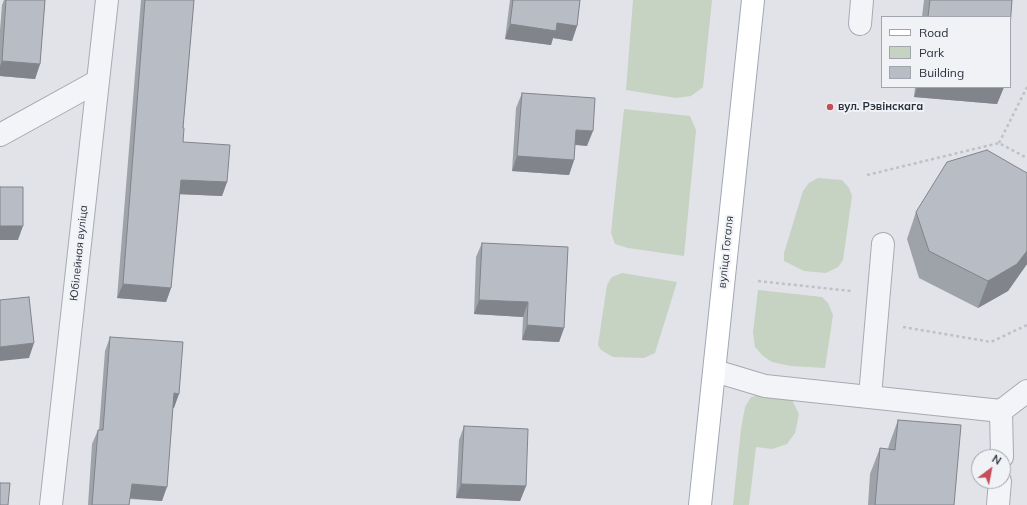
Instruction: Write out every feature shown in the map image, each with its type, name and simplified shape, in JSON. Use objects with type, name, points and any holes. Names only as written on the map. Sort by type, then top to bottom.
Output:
[{"type":"main road","name":"вуліца Гогаля","points":[[700,505],[753,0]]},
{"type":"street","name":"Юбілейная вуліца","points":[[51,505],[107,0]]},
{"type":"street","points":[[860,24],[862,0]]},
{"type":"street","points":[[0,135],[98,81]]},
{"type":"street","points":[[870,396],[883,244]]},
{"type":"street","points":[[715,372],[765,386],[1001,411],[1027,391]]},
{"type":"street","points":[[1001,411],[1002,449]]},
{"type":"street","points":[[998,505],[999,489]]},
{"type":"path","points":[[999,143],[1027,87]]},
{"type":"path","points":[[867,175],[999,143],[1027,158]]},
{"type":"path","points":[[758,281],[854,291]]},
{"type":"path","points":[[876,322],[991,342],[1027,325]]},
{"type":"green space","points":[[633,0],[712,0],[703,87],[691,96],[676,98],[626,90]]},
{"type":"green space","points":[[624,109],[690,116],[696,130],[684,256],[628,248],[615,244],[611,233]]},
{"type":"green space","points":[[818,178],[842,180],[849,188],[852,196],[843,260],[838,267],[826,273],[804,271],[784,261],[784,253],[803,191],[809,183]]},
{"type":"green space","points":[[622,273],[677,282],[655,353],[644,358],[613,357],[601,350],[598,345],[607,285],[612,277]]},
{"type":"green space","points":[[758,290],[822,297],[828,303],[833,315],[825,368],[791,366],[772,362],[763,356],[755,347],[753,332]]},
{"type":"green space","points":[[769,393],[791,398],[799,414],[795,433],[787,444],[772,449],[756,447],[749,505],[733,505],[741,429],[745,407],[751,397]]},
{"type":"building","points":[[6,0],[45,0],[40,64],[2,61]]},
{"type":"building","points":[[145,0],[194,0],[183,142],[230,145],[227,182],[181,180],[171,288],[123,284]]},
{"type":"building","points":[[513,0],[580,0],[577,26],[557,23],[556,31],[510,24]]},
{"type":"building","points":[[930,0],[1012,0],[1011,16],[928,16]]},
{"type":"building","points":[[522,93],[595,98],[593,131],[576,130],[574,160],[517,156]]},
{"type":"building","points":[[987,150],[1027,173],[1027,251],[1017,264],[988,281],[929,251],[916,212],[947,162]]},
{"type":"building","points":[[0,187],[23,187],[23,226],[0,226]]},
{"type":"building","points":[[482,243],[568,247],[564,328],[527,325],[528,302],[479,300]]},
{"type":"building","points":[[29,297],[34,343],[0,347],[0,300]]},
{"type":"building","points":[[110,337],[183,342],[179,394],[174,393],[167,487],[132,484],[129,505],[92,505],[98,430],[103,430]]},
{"type":"building","points":[[898,420],[961,425],[954,505],[875,505],[880,448],[895,450]]},
{"type":"building","points":[[464,426],[528,429],[526,486],[461,484]]},
{"type":"building","points":[[0,483],[10,483],[8,505],[0,505]]},
{"type":"place","name":"вул. Рэвінскага","points":[[830,107]]}]
